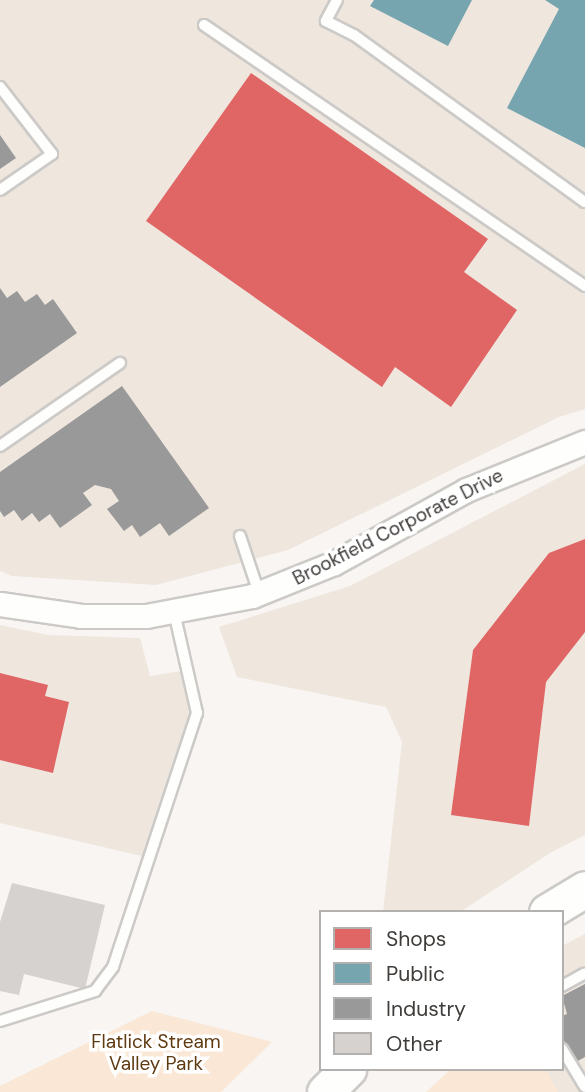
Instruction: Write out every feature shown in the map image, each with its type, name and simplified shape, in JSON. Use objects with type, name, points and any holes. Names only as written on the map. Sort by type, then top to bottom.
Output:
[{"type":"main road","points":[[550,910],[585,889]]},
{"type":"main road","points":[[325,1092],[346,1071]]},
{"type":"street","name":"Brookfield Corporate Drive","points":[[0,604],[82,616],[174,612],[259,593],[334,563],[466,490],[585,442]]},
{"type":"lane","points":[[337,0],[326,21],[354,35],[585,202]]},
{"type":"lane","points":[[204,26],[585,286]]},
{"type":"lane","points":[[0,86],[52,154],[0,191]]},
{"type":"lane","points":[[0,446],[120,363]]},
{"type":"lane","points":[[240,536],[259,593]]},
{"type":"lane","points":[[0,1021],[95,990],[113,967],[197,713],[174,612]]},
{"type":"lane","points":[[564,985],[585,973]]},
{"type":"lane","points":[[564,1052],[585,1087]]},
{"type":"shaded area","points":[[0,0],[585,0],[585,409],[559,417],[288,550],[156,585],[12,576],[0,571]]},
{"type":"shaded area","points":[[585,464],[585,835],[550,853],[463,910],[383,910],[402,742],[386,707],[237,677],[219,627],[350,586]]},
{"type":"shaded area","points":[[0,625],[48,635],[140,638],[150,676],[188,670],[193,716],[146,857],[0,823]]},
{"type":"shaded area","points":[[585,934],[585,1092],[557,1092],[545,1071],[564,1071],[564,945]]},
{"type":"green space","name":"Flatlick Stream Valley Park","points":[[152,1011],[272,1042],[221,1092],[0,1092],[0,1086]]},
{"type":"green space","points":[[449,1071],[547,1071],[558,1092],[426,1092]]},
{"type":"building: Shops","points":[[251,73],[488,239],[464,272],[517,310],[451,407],[395,367],[382,387],[146,221]]},
{"type":"building: Shops","points":[[585,539],[585,632],[546,682],[529,826],[451,815],[473,650],[549,553]]},
{"type":"building: Shops","points":[[0,673],[48,685],[45,696],[69,702],[53,773],[0,760]]},
{"type":"building: Public","points":[[374,0],[472,0],[448,46],[370,6]]},
{"type":"building: Public","points":[[545,0],[585,0],[585,148],[507,108],[559,9]]},
{"type":"building: Industry","points":[[0,135],[16,158],[0,169]]},
{"type":"building: Industry","points":[[0,288],[7,298],[17,291],[25,302],[37,294],[45,305],[53,299],[77,333],[0,387]]},
{"type":"building: Industry","points":[[122,386],[209,508],[169,536],[160,523],[140,537],[132,525],[124,531],[107,509],[119,501],[111,489],[95,485],[83,493],[92,505],[60,528],[50,514],[39,522],[32,513],[22,521],[14,510],[4,517],[0,511],[0,472]]},
{"type":"building: Industry","points":[[585,984],[585,1057],[576,1062],[564,1041],[564,1015],[567,1014],[564,995]]},
{"type":"building: Other","points":[[12,883],[105,905],[85,989],[24,974],[19,995],[0,991],[0,922]]}]
